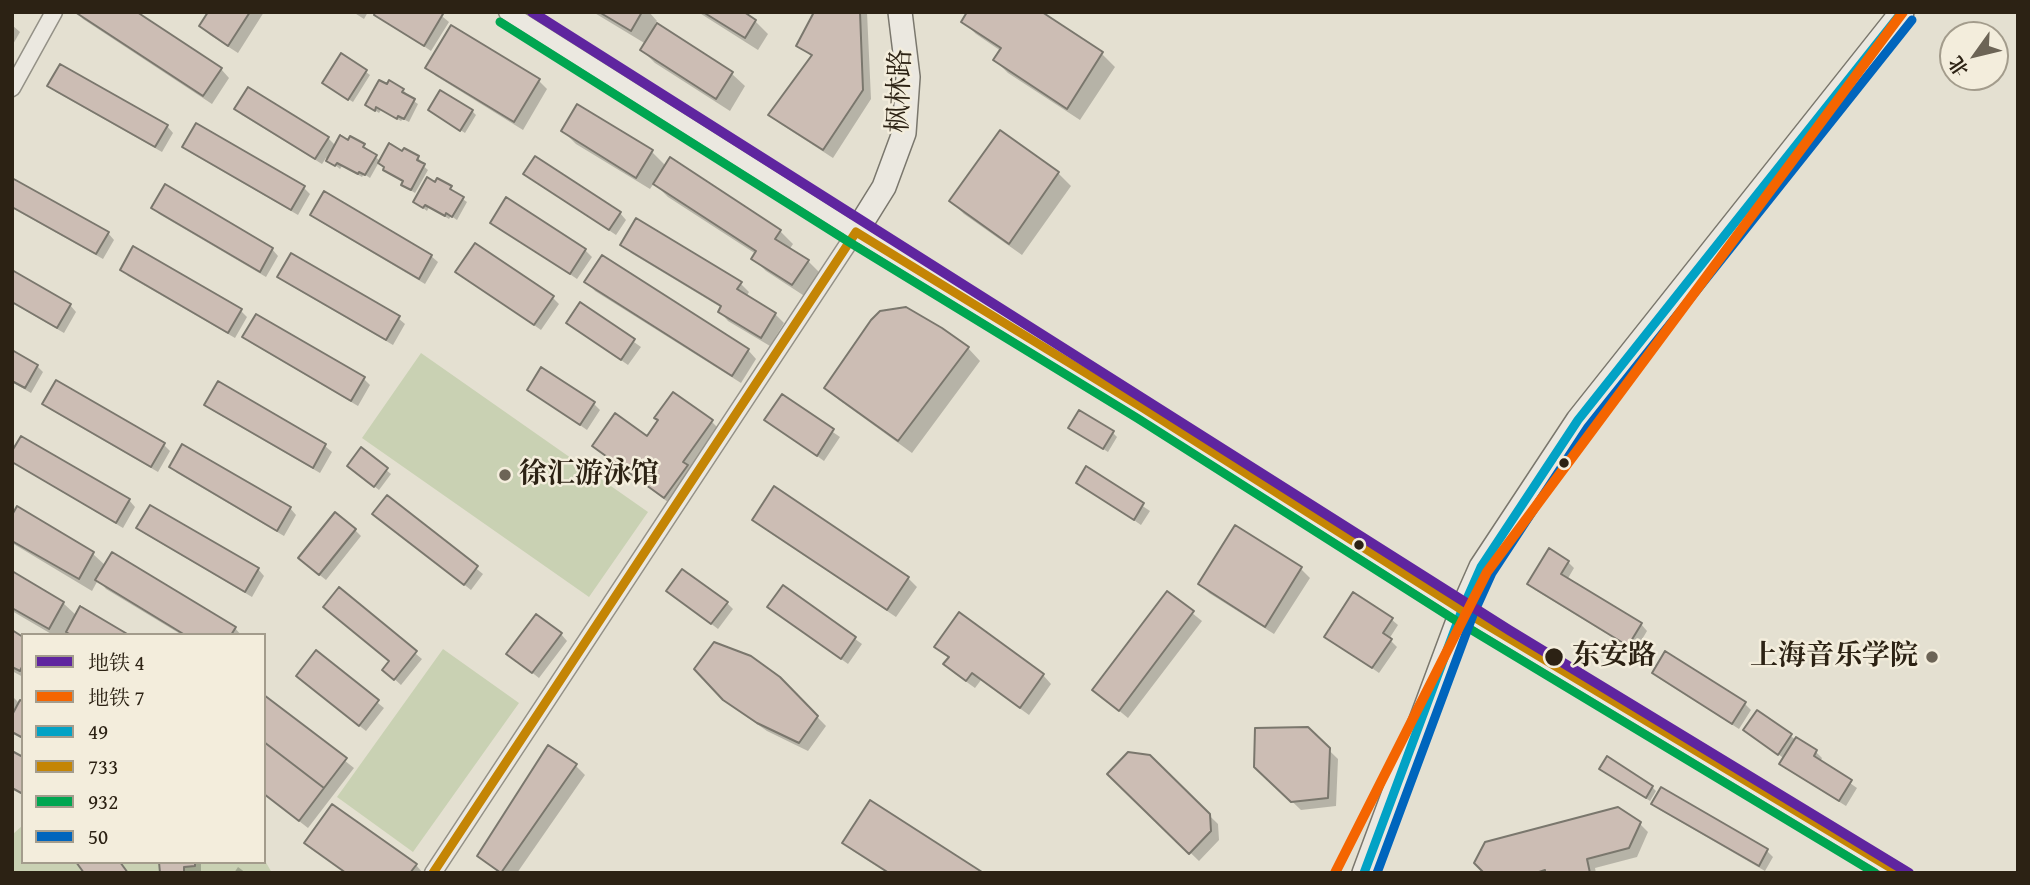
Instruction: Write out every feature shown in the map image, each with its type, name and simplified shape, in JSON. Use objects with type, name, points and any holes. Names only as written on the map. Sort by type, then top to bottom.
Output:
[{"type":"street","points":[[12,88],[54,12]]},
{"type":"street","points":[[507,12],[1462,610],[1899,873]]},
{"type":"street","name":"枫林路","points":[[433,873],[884,187],[904,133],[908,76],[900,12]]},
{"type":"street","points":[[1364,873],[1462,610],[1482,567],[1566,435],[1902,12]]},
{"type":"green space","name":"徐汇游泳馆","points":[[421,353],[648,512],[589,597],[362,438]]},
{"type":"green space","points":[[443,649],[519,703],[413,852],[337,797]]},
{"type":"green space","points":[[21,827],[21,864],[266,862],[272,873],[12,873],[12,835]]},
{"type":"building","points":[[75,12],[137,12],[222,68],[203,96]]},
{"type":"building","points":[[208,12],[250,12],[228,46],[199,26]]},
{"type":"building","points":[[375,12],[443,14],[424,46],[374,15]]},
{"type":"building","points":[[599,12],[642,12],[631,31]]},
{"type":"building","points":[[703,12],[744,12],[756,20],[745,38]]},
{"type":"building","points":[[814,12],[860,12],[863,90],[823,150],[768,115],[812,55],[796,46]]},
{"type":"building","points":[[967,12],[1042,12],[1103,52],[1067,109],[993,60],[1001,48],[961,22]]},
{"type":"building","points":[[657,23],[733,72],[716,99],[640,50]]},
{"type":"building","points":[[451,25],[540,79],[514,122],[425,68]]},
{"type":"building","points":[[341,53],[367,70],[348,100],[322,83]]},
{"type":"building","points":[[60,64],[168,125],[155,147],[47,86]]},
{"type":"building","points":[[379,80],[387,84],[389,80],[415,99],[404,119],[398,116],[397,119],[376,107],[375,111],[365,105]]},
{"type":"building","points":[[248,87],[329,137],[315,159],[234,109]]},
{"type":"building","points":[[440,90],[473,110],[460,131],[428,110]]},
{"type":"building","points":[[577,104],[653,150],[636,178],[561,131]]},
{"type":"building","points":[[196,123],[305,186],[291,210],[182,147]]},
{"type":"building","points":[[1000,130],[1059,172],[1009,244],[949,201]]},
{"type":"building","points":[[340,135],[348,140],[350,136],[365,144],[363,147],[377,155],[365,175],[326,161]]},
{"type":"building","points":[[389,143],[402,151],[404,148],[419,156],[417,160],[425,164],[411,190],[401,185],[403,181],[383,170],[384,167],[378,163]]},
{"type":"building","points":[[535,156],[621,212],[609,230],[523,174]]},
{"type":"building","points":[[670,157],[781,230],[775,239],[809,260],[792,285],[751,259],[756,251],[653,184]]},
{"type":"building","points":[[427,177],[435,182],[437,178],[452,186],[450,189],[464,197],[452,217],[413,202]]},
{"type":"building","points":[[12,178],[109,232],[96,254],[12,207]]},
{"type":"building","points":[[165,184],[273,248],[260,272],[151,208]]},
{"type":"building","points":[[324,191],[432,255],[419,279],[310,215]]},
{"type":"building","points":[[506,197],[586,249],[570,274],[490,223]]},
{"type":"building","points":[[636,218],[742,282],[737,289],[776,313],[761,338],[718,312],[721,306],[620,245]]},
{"type":"building","points":[[475,243],[554,296],[534,325],[455,272]]},
{"type":"building","points":[[133,246],[242,309],[228,333],[120,270]]},
{"type":"building","points":[[291,253],[400,316],[386,340],[277,277]]},
{"type":"building","points":[[602,255],[749,349],[732,376],[584,282]]},
{"type":"building","points":[[12,270],[71,304],[57,328],[12,302]]},
{"type":"building","points":[[580,302],[635,339],[621,360],[566,323]]},
{"type":"building","points":[[906,307],[969,347],[898,441],[824,388],[880,311]]},
{"type":"building","points":[[256,314],[365,377],[351,401],[242,337]]},
{"type":"building","points":[[12,350],[38,365],[25,388],[12,381]]},
{"type":"building","points":[[541,367],[595,402],[580,425],[527,390]]},
{"type":"building","points":[[56,380],[165,443],[151,467],[42,404]]},
{"type":"building","points":[[218,381],[326,444],[313,468],[204,405]]},
{"type":"building","points":[[673,392],[713,420],[683,462],[688,465],[664,498],[592,446],[615,413],[647,436],[658,420],[654,418]]},
{"type":"building","points":[[782,394],[834,429],[817,456],[764,420]]},
{"type":"building","points":[[1079,410],[1114,431],[1103,449],[1068,428]]},
{"type":"building","points":[[21,436],[130,499],[116,523],[12,462],[12,451]]},
{"type":"building","points":[[182,444],[291,507],[277,531],[169,467]]},
{"type":"building","points":[[361,447],[388,468],[374,487],[347,466]]},
{"type":"building","points":[[1086,466],[1144,503],[1134,520],[1076,483]]},
{"type":"building","points":[[774,486],[909,577],[887,610],[752,520]]},
{"type":"building","points":[[387,495],[478,566],[464,585],[372,514]]},
{"type":"building","points":[[150,505],[259,568],[245,592],[136,528]]},
{"type":"building","points":[[17,506],[94,552],[79,579],[12,541],[12,515]]},
{"type":"building","points":[[335,512],[356,529],[319,575],[298,558]]},
{"type":"building","points":[[1235,525],[1302,567],[1265,627],[1198,584]]},
{"type":"building","points":[[1549,548],[1569,561],[1561,574],[1642,623],[1628,646],[1527,584]]},
{"type":"building","points":[[112,552],[236,627],[232,633],[182,633],[95,580]]},
{"type":"building","points":[[682,569],[728,602],[711,624],[666,591]]},
{"type":"building","points":[[12,571],[64,602],[49,629],[12,608]]},
{"type":"building","points":[[783,585],[856,637],[841,659],[767,607]]},
{"type":"building","points":[[339,587],[417,651],[394,680],[382,670],[389,661],[323,607]]},
{"type":"building","points":[[1167,591],[1194,611],[1119,711],[1092,690]]},
{"type":"building","points":[[1353,592],[1393,618],[1383,633],[1392,639],[1372,668],[1324,637]]},
{"type":"building","points":[[80,606],[126,633],[68,633]]},
{"type":"building","points":[[959,612],[1044,674],[1020,708],[972,673],[966,681],[943,664],[949,657],[934,647]]},
{"type":"building","points":[[536,614],[562,633],[532,673],[506,654]]},
{"type":"building","points":[[12,630],[21,636],[21,669],[20,671],[12,667]]},
{"type":"building","points":[[714,642],[751,656],[780,677],[818,716],[799,743],[757,723],[723,700],[694,669]]},
{"type":"building","points":[[316,650],[379,700],[359,726],[296,676]]},
{"type":"building","points":[[1665,651],[1746,702],[1732,724],[1652,673]]},
{"type":"building","points":[[266,697],[347,758],[324,788],[266,744]]},
{"type":"building","points":[[21,700],[21,737],[12,732],[12,715]]},
{"type":"building","points":[[1757,710],[1792,734],[1778,755],[1743,730]]},
{"type":"building","points":[[1308,727],[1330,748],[1328,798],[1291,802],[1254,767],[1255,728]]},
{"type":"building","points":[[1796,737],[1817,750],[1814,756],[1852,780],[1839,801],[1779,764]]},
{"type":"building","points":[[266,744],[324,788],[299,821],[266,796]]},
{"type":"building","points":[[548,745],[577,764],[501,873],[477,856]]},
{"type":"building","points":[[12,751],[21,756],[21,793],[12,788]]},
{"type":"building","points":[[1128,752],[1150,755],[1210,814],[1211,831],[1189,854],[1107,774]]},
{"type":"building","points":[[1607,756],[1653,786],[1646,798],[1599,769]]},
{"type":"building","points":[[1661,787],[1768,849],[1759,866],[1651,804]]},
{"type":"building","points":[[870,800],[982,872],[889,873],[842,843]]},
{"type":"building","points":[[332,804],[417,864],[410,873],[346,873],[304,843]]},
{"type":"building","points":[[1618,807],[1641,822],[1629,848],[1587,859],[1590,873],[1545,873],[1545,870],[1536,873],[1484,873],[1474,863],[1485,842]]},
{"type":"building","points":[[77,864],[121,864],[128,873],[84,873]]},
{"type":"building","points":[[159,864],[195,864],[184,867],[184,873],[160,873]]},
{"type":"metro line","name":"4","points":[[532,12],[1509,630],[1909,873]]},
{"type":"metro line","name":"7","points":[[1335,873],[1487,572],[1903,12]]},
{"type":"transit line","name":"49","points":[[1364,873],[1462,610],[1481,567],[1578,420],[1902,12]]},
{"type":"transit line","name":"50","points":[[1377,873],[1473,615],[1492,573],[1588,427],[1912,20]]},
{"type":"transit line","name":"932","points":[[500,22],[849,242],[1137,418],[1455,620],[1875,873]]},
{"type":"transit line","name":"733","points":[[433,873],[856,232],[1143,408],[1462,610],[1899,873]]},
{"type":"place","name":"徐汇游泳馆","points":[[505,475]]},
{"type":"place","name":"东安路","points":[[1554,657]]},
{"type":"place","name":"上海音乐学院","points":[[1932,657]]}]
